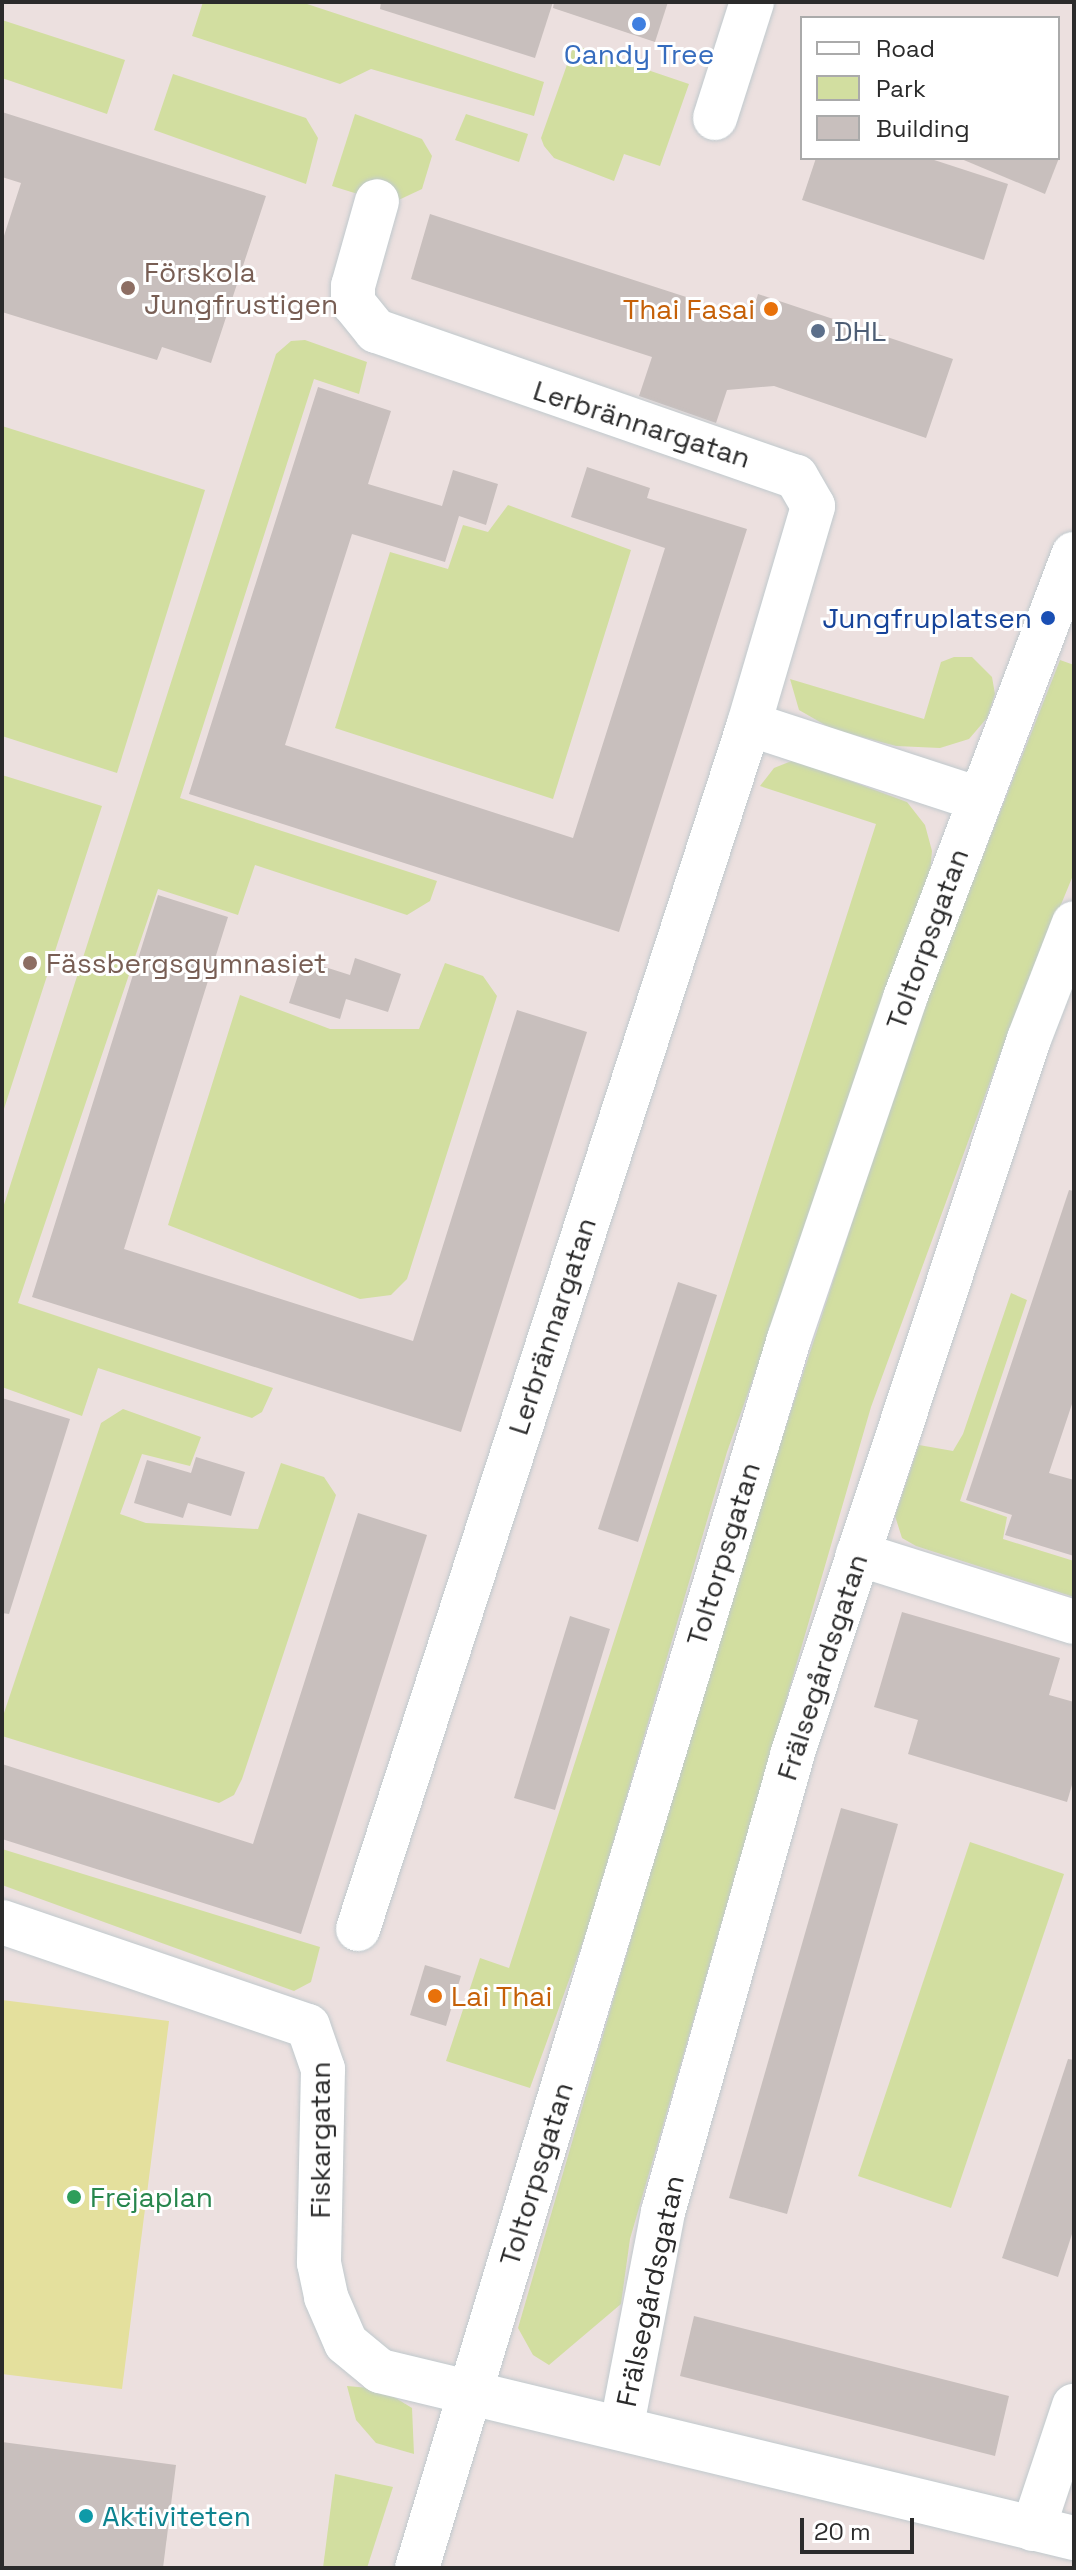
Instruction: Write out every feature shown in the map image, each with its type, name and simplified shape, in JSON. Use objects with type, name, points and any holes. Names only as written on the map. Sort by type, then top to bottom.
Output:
[{"type":"street","points":[[715,118],[752,2]]},
{"type":"street","name":"Lerbrännargatan","points":[[358,1929],[749,724],[813,506],[806,489],[796,477],[376,331],[353,303],[353,286],[377,201]]},
{"type":"street","name":"Toltorpsgatan","points":[[417,2568],[789,1339],[979,799],[1074,554]]},
{"type":"street","points":[[749,724],[979,799]]},
{"type":"street","name":"Frälsegårdsgatan","points":[[622,2425],[663,2212],[792,1755],[1029,1039],[1074,923]]},
{"type":"street","points":[[858,1554],[1074,1622]]},
{"type":"street","name":"Fiskargatan","points":[[2,1922],[308,2026],[323,2069],[319,2263],[336,2323],[346,2343],[380,2371],[470,2395]]},
{"type":"street","points":[[470,2395],[622,2425],[1053,2534],[1074,2406]]},
{"type":"green space","points":[[203,2],[301,2],[544,82],[534,116],[371,69],[340,84],[192,36]]},
{"type":"green space","points":[[2,20],[125,60],[107,114],[2,78]]},
{"type":"green space","points":[[574,45],[689,84],[660,166],[624,154],[614,181],[554,158],[544,146],[541,138]]},
{"type":"green space","points":[[173,74],[306,118],[318,138],[306,184],[154,130]]},
{"type":"green space","points":[[355,114],[422,139],[432,156],[422,189],[390,204],[332,186]]},
{"type":"green space","points":[[466,114],[528,134],[519,162],[455,140]]},
{"type":"green space","points":[[305,340],[367,362],[359,394],[314,379],[180,798],[437,881],[430,901],[407,915],[255,865],[238,915],[158,889],[18,1303],[273,1388],[262,1412],[252,1418],[98,1368],[82,1416],[2,1387],[2,1211],[276,354],[291,341]]},
{"type":"green space","points":[[2,426],[205,490],[117,773],[2,736]]},
{"type":"green space","points":[[508,505],[631,550],[553,799],[335,728],[390,552],[448,569],[463,525],[488,532]]},
{"type":"green space","points":[[954,657],[972,657],[992,677],[995,694],[987,718],[969,739],[940,748],[896,746],[832,729],[799,710],[790,679],[924,719],[941,662]]},
{"type":"green space","points":[[1060,660],[1074,665],[1074,873],[1006,1038],[871,1407],[630,2239],[621,2304],[549,2365],[533,2355],[518,2328],[728,1605],[916,1026]]},
{"type":"green space","points":[[794,760],[907,802],[925,825],[932,851],[929,884],[727,1452],[589,1925],[530,2088],[446,2061],[480,1958],[509,1968],[876,824],[760,786],[774,768]]},
{"type":"green space","name":"Fässbergsgymnasiet","points":[[2,775],[102,806],[2,1115],[3,1023]]},
{"type":"green space","points":[[445,963],[483,976],[497,996],[407,1279],[391,1295],[360,1299],[168,1225],[240,995],[330,1029],[419,1029]]},
{"type":"green space","points":[[1011,1293],[1027,1300],[960,1501],[1007,1517],[1003,1539],[1074,1561],[1074,1597],[916,1546],[902,1538],[895,1516],[919,1445],[953,1451],[963,1434]]},
{"type":"green space","points":[[123,1409],[201,1437],[190,1466],[142,1454],[120,1514],[146,1523],[258,1529],[281,1463],[324,1477],[336,1495],[242,1779],[234,1795],[219,1803],[2,1736],[2,1719],[101,1423]]},
{"type":"green space","points":[[970,1842],[1064,1874],[951,2208],[858,2176]]},
{"type":"green space","points":[[2,1849],[320,1947],[311,1982],[294,1991],[2,1885]]},
{"type":"green space","points":[[347,2386],[381,2389],[412,2408],[414,2454],[376,2443],[356,2420]]},
{"type":"green space","points":[[335,2474],[393,2487],[367,2568],[323,2568]]},
{"type":"shaded area","name":"Frejaplan","points":[[2,2000],[169,2021],[122,2389],[2,2374]]},
{"type":"building","points":[[381,2],[553,2],[535,58],[380,9]]},
{"type":"building","points":[[554,2],[668,2],[655,42],[553,8]]},
{"type":"building","name":"Förskola Jungfrustigen","points":[[2,112],[266,196],[211,363],[162,347],[157,360],[2,312],[2,242],[21,183],[2,177]]},
{"type":"building","points":[[815,160],[934,160],[1008,184],[984,260],[802,200]]},
{"type":"building","points":[[964,160],[1058,160],[1045,194]]},
{"type":"building","points":[[430,214],[751,318],[758,294],[953,359],[926,438],[774,386],[727,390],[716,423],[639,396],[652,357],[411,279]]},
{"type":"building","points":[[318,387],[391,411],[368,484],[442,506],[453,470],[498,484],[486,525],[459,516],[445,562],[352,534],[285,745],[573,838],[665,548],[571,517],[587,467],[650,488],[647,498],[747,529],[619,932],[189,794]]},
{"type":"building","points":[[158,895],[228,917],[124,1249],[413,1341],[517,1010],[587,1032],[461,1432],[32,1297]]},
{"type":"building","points":[[355,958],[401,974],[388,1012],[346,999],[340,1019],[289,1003],[303,960],[350,975]]},
{"type":"building","points":[[1069,1190],[1074,1191],[1074,1398],[1049,1473],[1074,1480],[1074,1556],[1005,1535],[1012,1515],[966,1500]]},
{"type":"building","points":[[678,1282],[717,1295],[638,1542],[598,1529]]},
{"type":"building","points":[[2,1398],[70,1419],[9,1614],[2,1613]]},
{"type":"building","points":[[196,1457],[245,1472],[231,1516],[188,1503],[183,1518],[134,1503],[147,1460],[191,1473]]},
{"type":"building","points":[[358,1513],[427,1535],[301,1934],[2,1839],[2,1764],[253,1844]]},
{"type":"building","points":[[902,1612],[1060,1658],[1049,1695],[1074,1702],[1074,1778],[1067,1802],[908,1754],[918,1720],[874,1707]]},
{"type":"building","points":[[570,1616],[610,1629],[555,1810],[514,1798]]},
{"type":"building","points":[[841,1808],[898,1824],[787,2214],[729,2198]]},
{"type":"building","name":"Lai Thai","points":[[425,1965],[461,1976],[446,2026],[410,2015]]},
{"type":"building","points":[[1068,2059],[1074,2060],[1074,2228],[1058,2277],[1002,2258]]},
{"type":"building","points":[[694,2316],[1009,2396],[995,2456],[680,2376]]},
{"type":"building","name":"Aktiviteten","points":[[2,2442],[176,2465],[163,2568],[2,2568]]},
{"type":"place","name":"Candy Tree","points":[[639,24]]},
{"type":"place","name":"Förskola Jungfrustigen","points":[[128,288]]},
{"type":"place","name":"Thai Fasai","points":[[771,309]]},
{"type":"place","name":"DHL","points":[[818,331]]},
{"type":"place","name":"Jungfruplatsen","points":[[1048,618]]},
{"type":"place","name":"Fässbergsgymnasiet","points":[[30,963]]},
{"type":"place","name":"Lai Thai","points":[[435,1996]]},
{"type":"place","name":"Frejaplan","points":[[74,2197]]},
{"type":"place","name":"Aktiviteten","points":[[86,2516]]}]
